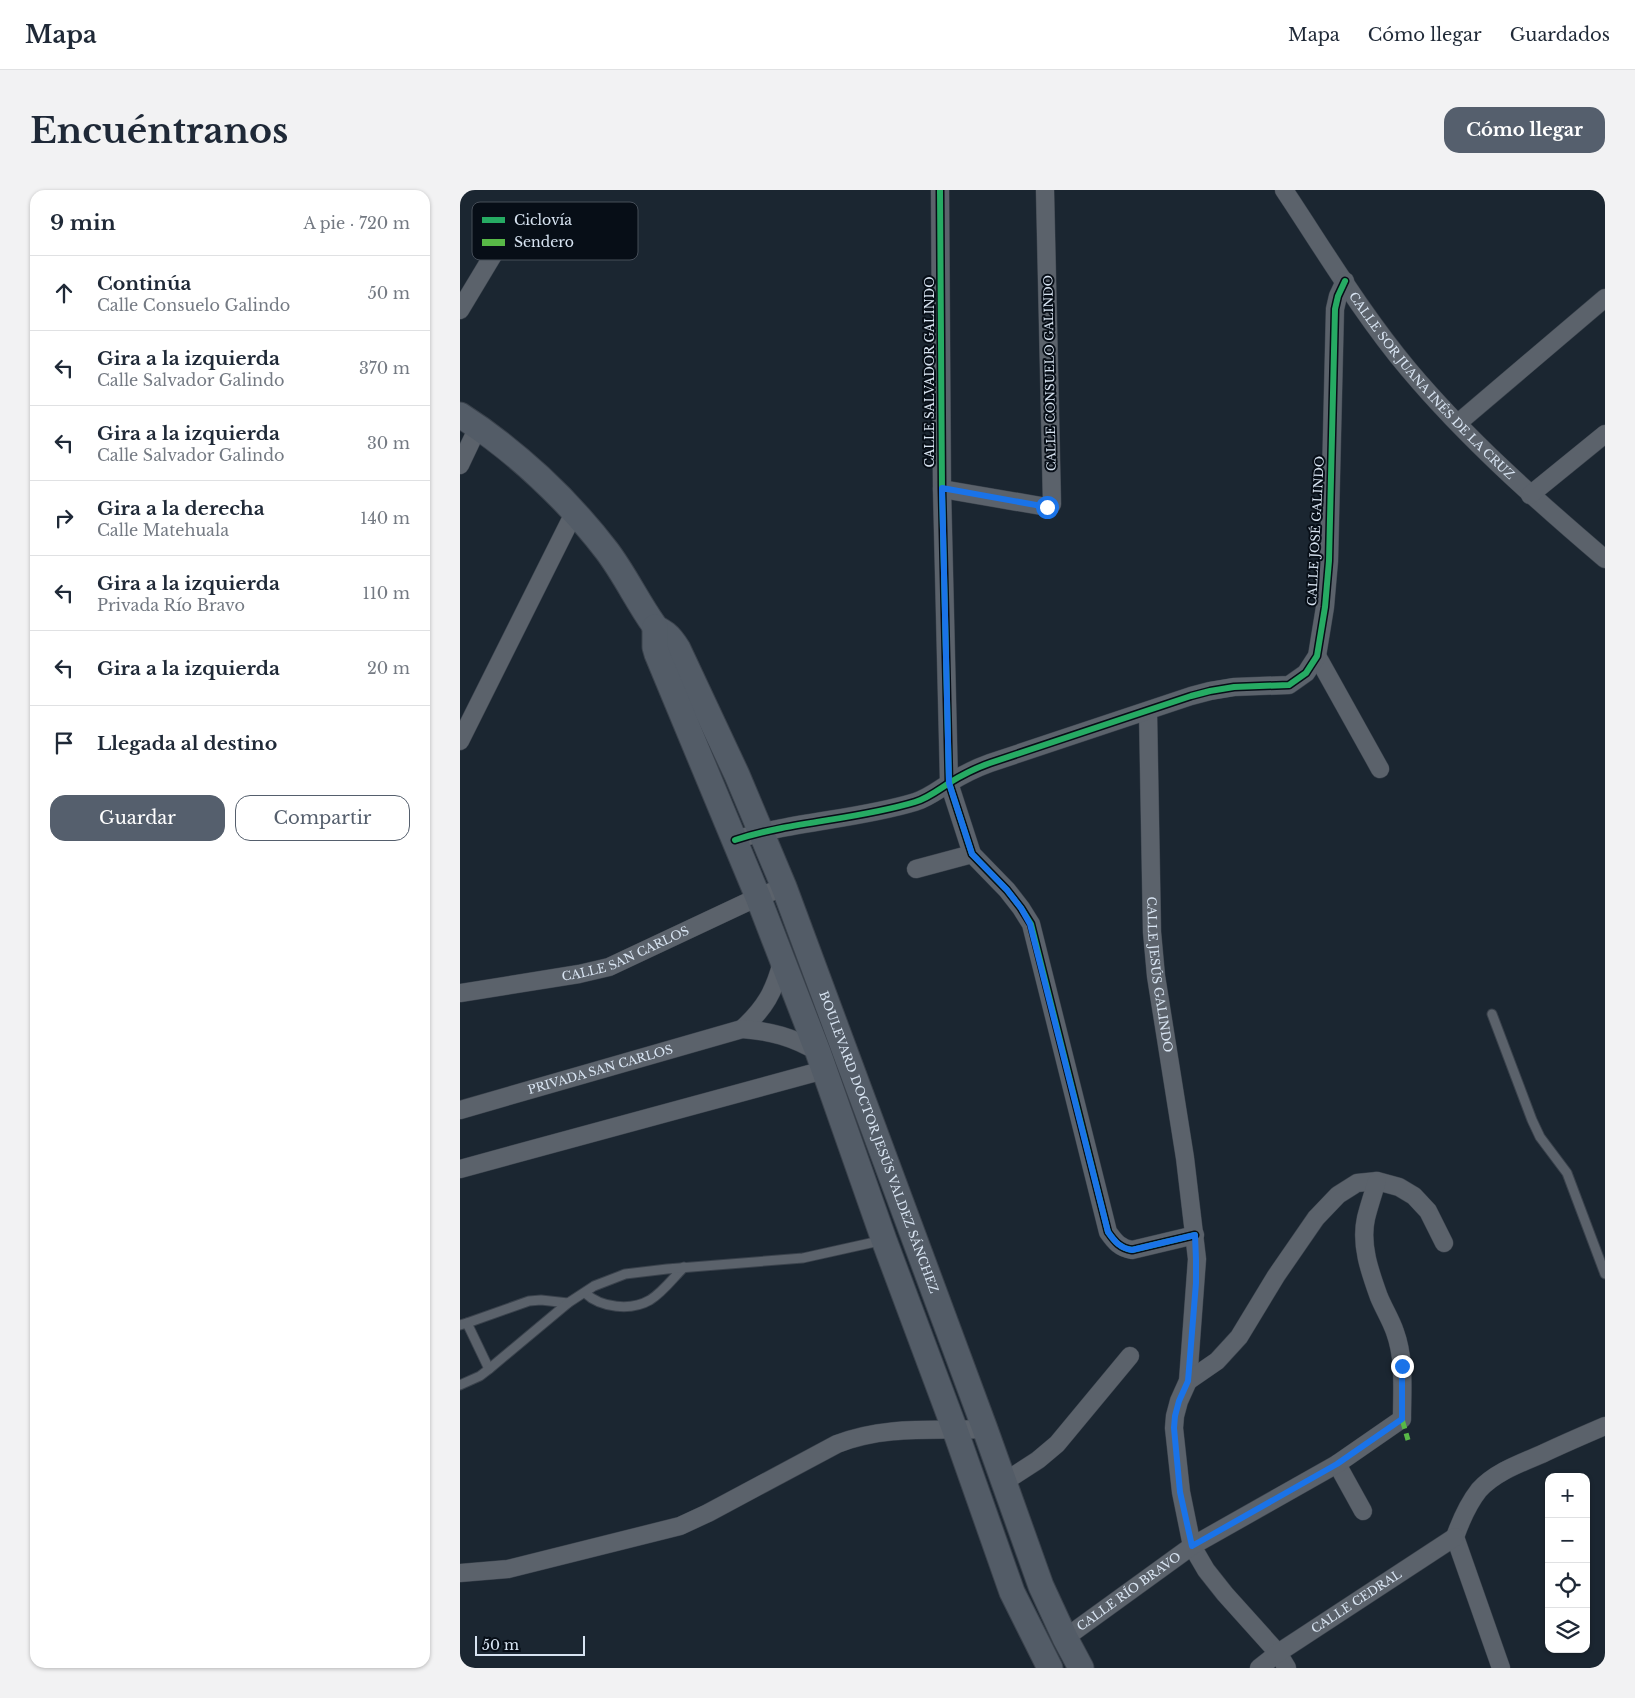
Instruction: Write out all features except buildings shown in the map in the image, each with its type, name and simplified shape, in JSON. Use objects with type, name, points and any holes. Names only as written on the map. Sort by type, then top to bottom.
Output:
[{"type":"main road","name":"BOULEVARD DOCTOR JESÚS VALDEZ SÁNCHEZ","points":[[469,421],[514,455],[574,513],[607,551],[632,587],[655,627],[668,636],[678,649],[722,741],[784,887],[985,1429],[1041,1586],[1081,1668]]},
{"type":"main road","name":"BOULEVARD DOCTOR JESÚS VALDEZ SÁNCHEZ","points":[[655,627],[657,654],[758,897],[821,1061],[1012,1592],[1050,1668]]},
{"type":"street","name":"CALLE SALVADOR GALINDO","points":[[940,190],[942,488],[949,783],[972,854],[1007,890],[1021,908],[1030,924],[1108,1232],[1116,1244],[1125,1249],[1132,1250],[1195,1235]]},
{"type":"street","name":"CALLE CONSUELO GALINDO","points":[[942,488],[1047,507],[1052,504],[1045,190]]},
{"type":"street","name":"CALLE SOR JUANA INÉS DE LA CRUZ","points":[[1284,190],[1345,282],[1409,370],[1493,460],[1530,495],[1605,559]]},
{"type":"street","points":[[460,310],[490,260]]},
{"type":"street","name":"CALLE JOSÉ GALINDO","points":[[734,840],[761,832],[849,818],[916,802],[990,762],[1210,690],[1289,685],[1306,673],[1316,656],[1325,607],[1329,561],[1335,309],[1338,296],[1345,282]]},
{"type":"street","points":[[1458,423],[1605,298]]},
{"type":"street","points":[[460,465],[469,421]]},
{"type":"street","points":[[1530,495],[1605,434]]},
{"type":"street","points":[[460,741],[574,513]]},
{"type":"street","points":[[1316,656],[1380,769]]},
{"type":"street","name":"CALLE JESÚS GALINDO","points":[[1148,711],[1152,932],[1156,976],[1195,1235],[1196,1283],[1188,1381]]},
{"type":"street","points":[[916,869],[972,854]]},
{"type":"street","name":"CALLE SAN CARLOS","points":[[460,993],[579,974],[603,968],[630,958],[758,897],[784,887]]},
{"type":"street","name":"PRIVADA SAN CARLOS","points":[[742,1029],[757,1015],[769,999],[777,981],[782,962]]},
{"type":"street","name":"PRIVADA SAN CARLOS","points":[[460,1110],[742,1029],[782,1034],[800,1042],[821,1061]]},
{"type":"street","points":[[460,1169],[821,1061]]},
{"type":"street","points":[[1287,1668],[1278,1653],[1206,1570],[1192,1546],[1180,1492],[1174,1428],[1179,1401],[1188,1381],[1217,1361],[1239,1336],[1276,1276],[1316,1218],[1338,1195],[1357,1184],[1377,1182],[1398,1188],[1414,1196],[1428,1211],[1444,1243]]},
{"type":"street","name":"CALLE RÍO BRAVO","points":[[1065,1638],[1192,1546],[1337,1464],[1402,1419],[1402,1366],[1399,1348],[1395,1331],[1379,1297],[1365,1255],[1364,1234],[1366,1219],[1377,1182]]},
{"type":"street","points":[[1004,1482],[1038,1460],[1057,1444],[1130,1356]]},
{"type":"street","points":[[1501,1668],[1455,1537],[1461,1519],[1480,1489],[1492,1479],[1510,1468],[1605,1426]]},
{"type":"street","points":[[460,1573],[508,1568],[680,1526],[837,1444],[855,1437],[897,1430],[985,1429]]},
{"type":"street","points":[[1337,1464],[1363,1511]]},
{"type":"street","name":"CALLE CEDRAL","points":[[1259,1668],[1278,1653],[1455,1537]]},
{"type":"lane","points":[[1492,1014],[1532,1120],[1540,1137],[1567,1173],[1605,1274]]},
{"type":"lane","points":[[460,1385],[480,1376],[568,1303],[594,1286],[625,1274],[803,1258],[884,1240]]},
{"type":"lane","points":[[585,1293],[599,1303],[611,1306],[641,1304],[652,1299],[684,1268]]},
{"type":"lane","points":[[489,1369],[463,1324],[530,1301],[548,1300],[568,1303]]},
{"type":"marked path","points":[[1402,1419],[1408,1440]]},
{"type":"cycle path","points":[[940,190],[942,489],[949,783],[972,854],[1007,890],[1031,924],[1108,1232],[1118,1244],[1132,1250],[1195,1235]]},
{"type":"cycle path","points":[[735,840],[779,829],[870,813],[915,802],[929,796],[964,774],[985,765],[1191,696],[1234,687],[1289,685],[1306,673],[1317,656],[1325,607],[1329,561],[1335,309],[1338,296],[1345,281]]},
{"type":"route","points":[[1047,507],[942,488],[949,783],[972,854],[1007,890],[1021,908],[1030,924],[1108,1232],[1116,1244],[1125,1249],[1132,1250],[1195,1235],[1196,1283],[1188,1381],[1179,1401],[1174,1428],[1180,1492],[1192,1546],[1337,1464],[1402,1419],[1402,1366]]}]
